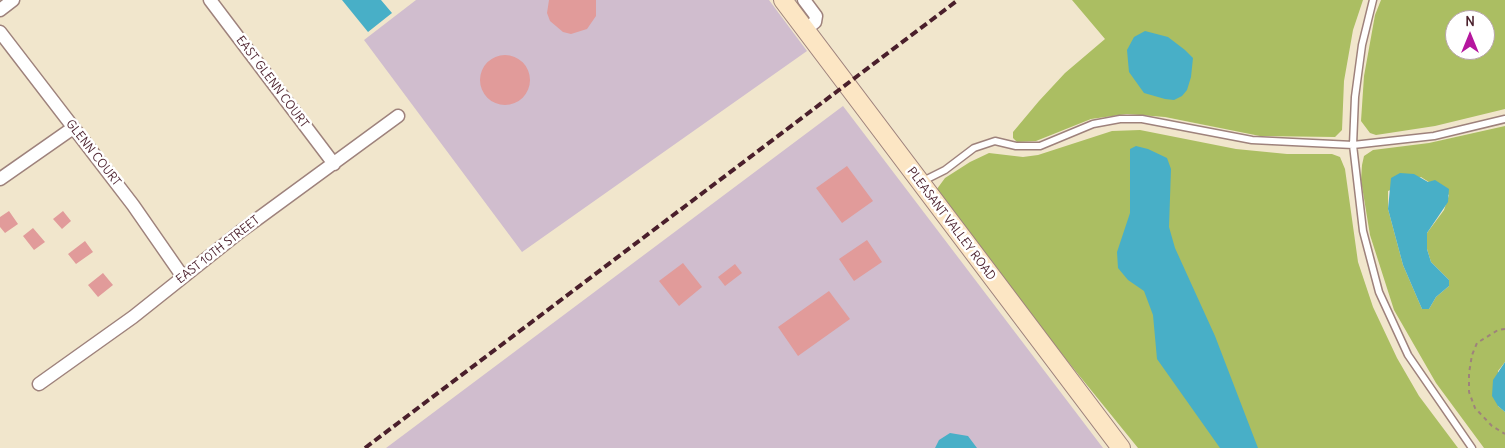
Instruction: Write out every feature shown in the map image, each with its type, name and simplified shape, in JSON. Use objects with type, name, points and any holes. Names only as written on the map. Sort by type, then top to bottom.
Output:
[{"type":"street","points":[[0,10],[13,0]]},
{"type":"street","name":"EAST GLENN COURT","points":[[210,0],[334,164]]},
{"type":"street","name":"PLEASANT VALLEY ROAD","points":[[783,0],[919,183],[1121,448]]},
{"type":"street","points":[[804,0],[816,16],[815,22],[805,30]]},
{"type":"street","name":"GLENN COURT","points":[[0,32],[133,205],[183,277]]},
{"type":"street","name":"EAST 10TH STREET","points":[[39,384],[133,317],[241,231],[398,116]]},
{"type":"street","points":[[0,179],[74,128]]},
{"type":"lane","points":[[1373,0],[1360,54],[1355,97],[1353,145],[1363,231],[1379,292],[1408,355],[1472,448]]},
{"type":"lane","points":[[919,183],[945,170],[974,148],[996,141],[1016,146],[1040,146],[1093,124],[1120,119],[1142,119],[1252,140],[1353,145],[1434,136],[1505,119]]},
{"type":"path","points":[[1505,328],[1498,330],[1477,343],[1472,355],[1469,373],[1469,392],[1481,418],[1505,434]]},
{"type":"shaded area","points":[[416,0],[769,0],[807,51],[522,252],[364,40]]},
{"type":"shaded area","points":[[843,106],[1103,448],[386,448]]},
{"type":"green space","points":[[1072,0],[1363,0],[1353,30],[1344,81],[1342,130],[1335,137],[1260,136],[1165,117],[1127,114],[1091,119],[1036,141],[1017,142],[1013,138],[1013,132],[1039,101],[1065,73],[1105,39]]},
{"type":"green space","points":[[1381,0],[1505,0],[1505,109],[1435,126],[1376,135],[1370,133],[1361,121],[1364,76],[1375,15]]},
{"type":"green space","points":[[1505,126],[1505,362],[1498,371],[1498,406],[1505,412],[1505,448],[1484,448],[1436,383],[1394,310],[1370,235],[1361,180],[1364,156],[1373,150],[1429,143]],"holes":[[[1421,177],[1449,195],[1444,210],[1427,233],[1427,249],[1431,262],[1449,280],[1449,286],[1436,297],[1429,309],[1422,309],[1403,265],[1388,209],[1388,191]]]},
{"type":"green space","points":[[1140,130],[1236,149],[1287,154],[1332,154],[1340,157],[1345,169],[1358,262],[1373,307],[1397,358],[1419,396],[1458,448],[1138,448],[936,199],[934,193],[945,178],[970,162],[989,153],[1023,157],[1038,155],[1112,131]]},
{"type":"water","points":[[342,0],[381,0],[392,13],[368,32]]},
{"type":"water","points":[[1145,31],[1168,37],[1193,58],[1191,77],[1187,90],[1182,96],[1174,100],[1144,93],[1129,72],[1127,50],[1134,37]]},
{"type":"water","points":[[1136,146],[1148,149],[1167,158],[1171,169],[1169,227],[1175,248],[1215,336],[1258,448],[1220,448],[1157,359],[1153,315],[1144,291],[1128,280],[1118,268],[1117,252],[1130,213],[1130,149]]},
{"type":"water","points":[[1400,173],[1414,174],[1428,182],[1435,180],[1449,189],[1448,202],[1427,233],[1427,249],[1431,262],[1449,280],[1449,286],[1436,297],[1429,309],[1422,309],[1403,265],[1388,209],[1391,178]]},
{"type":"water","points":[[1505,362],[1505,412],[1498,406],[1492,396],[1493,380]]},
{"type":"water","points":[[950,433],[968,436],[977,448],[935,448],[939,440]]},
{"type":"building","points":[[549,0],[596,0],[596,16],[587,29],[571,34],[563,32],[550,21],[547,13]]},
{"type":"building","points":[[500,55],[510,55],[523,62],[530,75],[530,85],[523,98],[510,105],[500,105],[491,101],[484,94],[480,85],[480,75],[484,66],[491,59]]},
{"type":"building","points":[[847,166],[873,201],[842,223],[816,188]]},
{"type":"building","points":[[9,211],[18,224],[5,233],[0,227],[0,217]]},
{"type":"building","points":[[63,211],[71,221],[62,229],[53,219]]},
{"type":"building","points":[[33,228],[45,242],[34,250],[23,236]]},
{"type":"building","points":[[867,240],[882,262],[854,281],[839,259]]},
{"type":"building","points":[[85,241],[93,252],[76,264],[68,254]]},
{"type":"building","points":[[683,263],[702,287],[679,306],[659,281]]},
{"type":"building","points":[[735,264],[742,273],[725,286],[718,277]]},
{"type":"building","points":[[103,273],[113,285],[98,297],[88,285]]},
{"type":"building","points":[[829,291],[850,319],[798,356],[778,327]]},
{"type":"railway","points":[[365,448],[958,0]]}]
